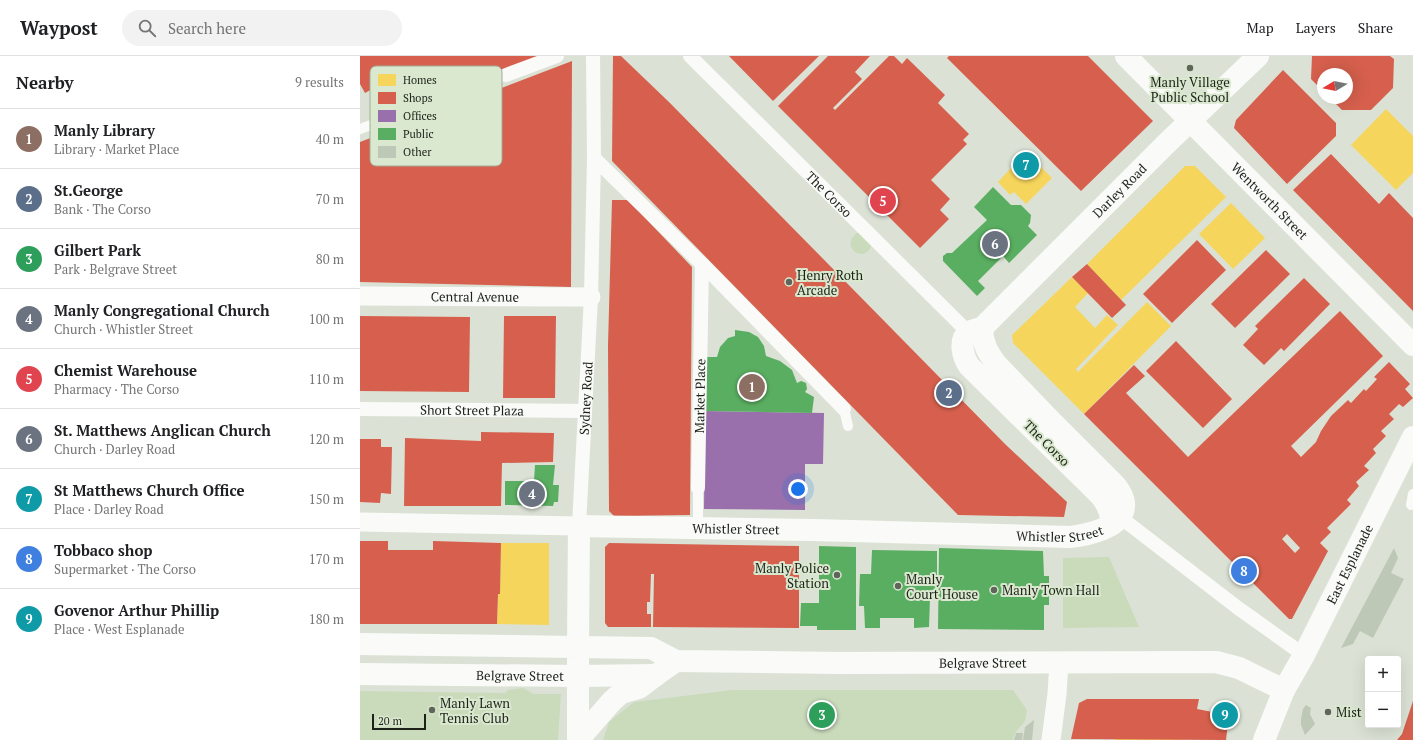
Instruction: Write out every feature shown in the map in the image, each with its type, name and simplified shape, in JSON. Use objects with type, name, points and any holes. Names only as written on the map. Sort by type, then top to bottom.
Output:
[{"type":"street","points":[[506,74],[557,56]]},
{"type":"street","name":"Sydney Road","points":[[578,740],[579,526],[591,297],[594,158],[593,56]]},
{"type":"street","name":"The Corso","points":[[690,56],[982,336],[989,355],[997,365],[1116,486],[1122,495],[1125,505],[1116,521]]},
{"type":"street","name":"Wentworth Street","points":[[1126,56],[1413,345]]},
{"type":"street","name":"Darley Road","points":[[975,330],[1258,56]]},
{"type":"street","points":[[594,158],[702,264],[844,409]]},
{"type":"street","name":"Market Place","points":[[698,488],[702,264]]},
{"type":"street","name":"Central Avenue","points":[[360,296],[591,297]]},
{"type":"street","name":"Short Street Plaza","points":[[360,409],[585,411]]},
{"type":"street","name":"East Esplanade","points":[[1264,740],[1284,690],[1304,655],[1413,437]]},
{"type":"street","points":[[1116,521],[1304,655]]},
{"type":"street","name":"Whistler Street","points":[[360,522],[925,532],[1070,537],[1101,531],[1116,521]]},
{"type":"street","name":"Belgrave Street","points":[[360,644],[651,648],[676,661],[778,663],[1216,662],[1239,668],[1284,690]]},
{"type":"street","points":[[578,740],[612,700],[621,693],[639,688],[676,661]]},
{"type":"street","points":[[1051,740],[1057,694],[1059,662]]},
{"type":"street","name":"Belgrave Street","points":[[360,674],[578,676],[656,675]]},
{"type":"lane","points":[[502,76],[506,74]]},
{"type":"lane","points":[[360,129],[370,125]]},
{"type":"lane","points":[[844,409],[848,426]]},
{"type":"lane","name":"Market Place","points":[[698,488],[698,528]]},
{"type":"lane","points":[[1411,505],[1413,494]]},
{"type":"green space","points":[[857,233],[860,233],[872,244],[869,250],[864,254],[855,252],[850,244],[852,238]]},
{"type":"green space","points":[[1109,557],[1139,627],[1063,628],[1063,558]]},
{"type":"green space","name":"Manly Lawn Tennis Club","points":[[523,688],[534,694],[561,694],[558,740],[360,740],[360,691],[505,693],[508,690]]},
{"type":"green space","points":[[732,690],[1013,690],[1027,710],[1025,720],[1015,733],[1013,740],[603,740],[609,722],[634,702]]},
{"type":"building: Homes","points":[[1386,109],[1413,136],[1413,173],[1396,190],[1351,145]]},
{"type":"building: Homes","points":[[1026,152],[1052,178],[1026,204],[1014,192],[1010,195],[998,182]]},
{"type":"building: Homes","points":[[1185,166],[1195,166],[1226,197],[1121,300],[1087,264]]},
{"type":"building: Homes","points":[[1231,203],[1265,238],[1233,269],[1199,234]]},
{"type":"building: Homes","points":[[1072,277],[1088,293],[1075,307],[1095,328],[1107,315],[1118,325],[1076,369],[1078,372],[1147,302],[1171,326],[1084,414],[1013,343],[1012,335]]},
{"type":"building: Homes","points":[[501,543],[549,543],[549,625],[497,624],[498,594],[500,594]]},
{"type":"building: Homes","points":[[1123,724],[1146,728],[1153,724],[1164,724],[1173,728],[1181,740],[1115,740],[1117,738],[1120,726]]},
{"type":"building: Shops","points":[[360,56],[539,56],[502,70],[502,66],[370,66],[370,90],[365,93],[360,84]]},
{"type":"building: Shops","points":[[613,56],[621,56],[670,103],[1005,444],[1067,502],[1064,517],[958,515],[612,161]]},
{"type":"building: Shops","points":[[729,56],[819,56],[773,101]]},
{"type":"building: Shops","points":[[828,56],[870,56],[855,72],[862,79],[833,108],[835,110],[889,56],[894,56],[902,64],[907,58],[945,95],[938,103],[969,134],[963,140],[967,144],[931,180],[950,199],[940,210],[949,219],[920,248],[778,106]]},
{"type":"building: Shops","points":[[949,56],[1088,56],[1153,121],[1081,191],[947,58]]},
{"type":"building: Shops","points":[[1312,56],[1390,56],[1394,59],[1393,88],[1371,110],[1342,110],[1336,104],[1353,104],[1353,68],[1317,68],[1317,85],[1311,79]]},
{"type":"building: Shops","points":[[572,61],[571,287],[360,282],[360,142],[370,138],[370,166],[502,166],[502,88]]},
{"type":"building: Shops","points":[[1283,70],[1336,123],[1336,136],[1287,184],[1234,128],[1236,120]]},
{"type":"building: Shops","points":[[1331,154],[1379,204],[1389,193],[1413,218],[1413,311],[1293,190]]},
{"type":"building: Shops","points":[[612,200],[628,200],[692,267],[690,515],[614,516],[609,511],[608,346]]},
{"type":"building: Shops","points":[[1197,240],[1226,270],[1172,323],[1143,294]]},
{"type":"building: Shops","points":[[1266,250],[1290,274],[1235,328],[1211,304]]},
{"type":"building: Shops","points":[[1087,264],[1126,305],[1112,318],[1072,277]]},
{"type":"building: Shops","points":[[1304,278],[1330,304],[1284,351],[1281,348],[1264,365],[1243,345],[1258,329],[1255,326]]},
{"type":"building: Shops","points":[[1340,311],[1383,356],[1291,446],[1301,457],[1316,442],[1331,416],[1348,400],[1351,403],[1364,389],[1366,391],[1377,379],[1374,377],[1389,362],[1410,384],[1405,389],[1413,398],[1403,407],[1399,404],[1389,414],[1394,419],[1381,431],[1386,436],[1373,449],[1376,453],[1364,466],[1369,470],[1356,482],[1359,486],[1347,500],[1351,504],[1327,528],[1331,532],[1320,543],[1328,551],[1292,619],[1289,619],[1084,414],[1134,365],[1145,376],[1126,393],[1188,457]],"holes":[[[1287,534],[1300,548],[1295,553],[1282,539]]]},
{"type":"building: Shops","points":[[360,316],[470,317],[469,392],[360,391]]},
{"type":"building: Shops","points":[[504,316],[556,316],[555,398],[503,398]]},
{"type":"building: Shops","points":[[1176,341],[1232,399],[1203,428],[1146,371]]},
{"type":"building: Shops","points":[[481,432],[554,433],[553,462],[502,463],[501,506],[404,506],[405,438],[481,441]]},
{"type":"building: Shops","points":[[360,439],[381,439],[381,447],[392,447],[391,494],[381,493],[380,503],[360,502]]},
{"type":"building: Shops","points":[[360,541],[388,541],[388,550],[433,550],[433,541],[501,543],[500,594],[498,594],[497,624],[360,624]]},
{"type":"building: Shops","points":[[609,543],[799,546],[799,628],[653,627],[654,574],[651,574],[650,602],[647,602],[647,614],[651,614],[651,627],[608,627],[605,623],[605,547]]},
{"type":"building: Shops","points":[[1087,699],[1199,699],[1197,709],[1223,714],[1227,717],[1228,723],[1226,740],[1071,739],[1079,703]]},
{"type":"building: Shops","points":[[1413,701],[1413,740],[1397,740],[1402,734]]},
{"type":"building: Offices","points":[[705,411],[824,413],[823,464],[805,464],[805,510],[704,509]]},
{"type":"building: Public","points":[[993,187],[1011,205],[1021,205],[1031,215],[1028,226],[1037,235],[1009,263],[1003,256],[978,281],[985,288],[977,296],[943,261],[943,256],[947,253],[952,253],[987,220],[974,207]]},
{"type":"building: Public","points":[[735,330],[749,332],[758,337],[764,346],[766,356],[780,361],[792,370],[797,383],[801,381],[806,383],[807,389],[805,392],[814,397],[812,413],[705,411],[707,357],[717,357],[720,347],[728,338],[735,336]]},
{"type":"building: Public","points":[[535,465],[555,465],[553,485],[559,485],[558,502],[554,502],[553,506],[505,505],[505,481],[534,481]]},
{"type":"building: Public","name":"Manly Police Station","points":[[819,546],[856,547],[856,630],[817,630],[817,626],[800,626],[801,603],[819,603]]},
{"type":"building: Public","name":"Manly Town Hall","points":[[939,548],[1043,551],[1044,576],[1049,576],[1049,605],[1044,605],[1044,630],[938,629]]},
{"type":"building: Public","name":"Manly Court House","points":[[872,550],[937,551],[937,598],[930,598],[929,627],[914,628],[914,618],[880,618],[880,628],[865,628],[864,606],[859,606],[860,574],[871,574]]},
{"type":"building: Other","points":[[1394,548],[1398,558],[1391,573],[1404,579],[1373,638],[1360,631],[1353,644],[1341,648]]},
{"type":"building: Other","points":[[1306,705],[1311,708],[1310,714],[1315,724],[1305,735],[1301,725],[1301,719],[1303,709]]},
{"type":"building: Other","points":[[1034,720],[1032,740],[1023,740],[1025,727]]},
{"type":"building: Other","points":[[1016,733],[1023,733],[1022,740],[1014,740]]},
{"type":"place","name":"Manly Village Public School","points":[[1190,68]]},
{"type":"place","name":"St Matthews Church Office","points":[[1026,165]]},
{"type":"place","name":"Chemist Warehouse","points":[[883,201]]},
{"type":"place","name":"St. Matthews Anglican Church","points":[[995,244]]},
{"type":"place","name":"Henry Roth Arcade","points":[[789,282]]},
{"type":"place","name":"Manly Library","points":[[752,387]]},
{"type":"place","name":"St.George","points":[[949,393]]},
{"type":"place","name":"Manly Congregational Church","points":[[532,494]]},
{"type":"place","name":"Tobbaco shop","points":[[1244,571]]},
{"type":"place","name":"Manly Police Station","points":[[837,575]]},
{"type":"place","name":"Manly Court House","points":[[898,586]]},
{"type":"place","name":"Manly Town Hall","points":[[994,590]]},
{"type":"place","name":"Manly Lawn Tennis Club","points":[[432,710]]},
{"type":"place","name":"Mist","points":[[1328,712]]},
{"type":"place","name":"Gilbert Park","points":[[822,715]]},
{"type":"place","name":"Govenor Arthur Phillip","points":[[1225,715]]}]
